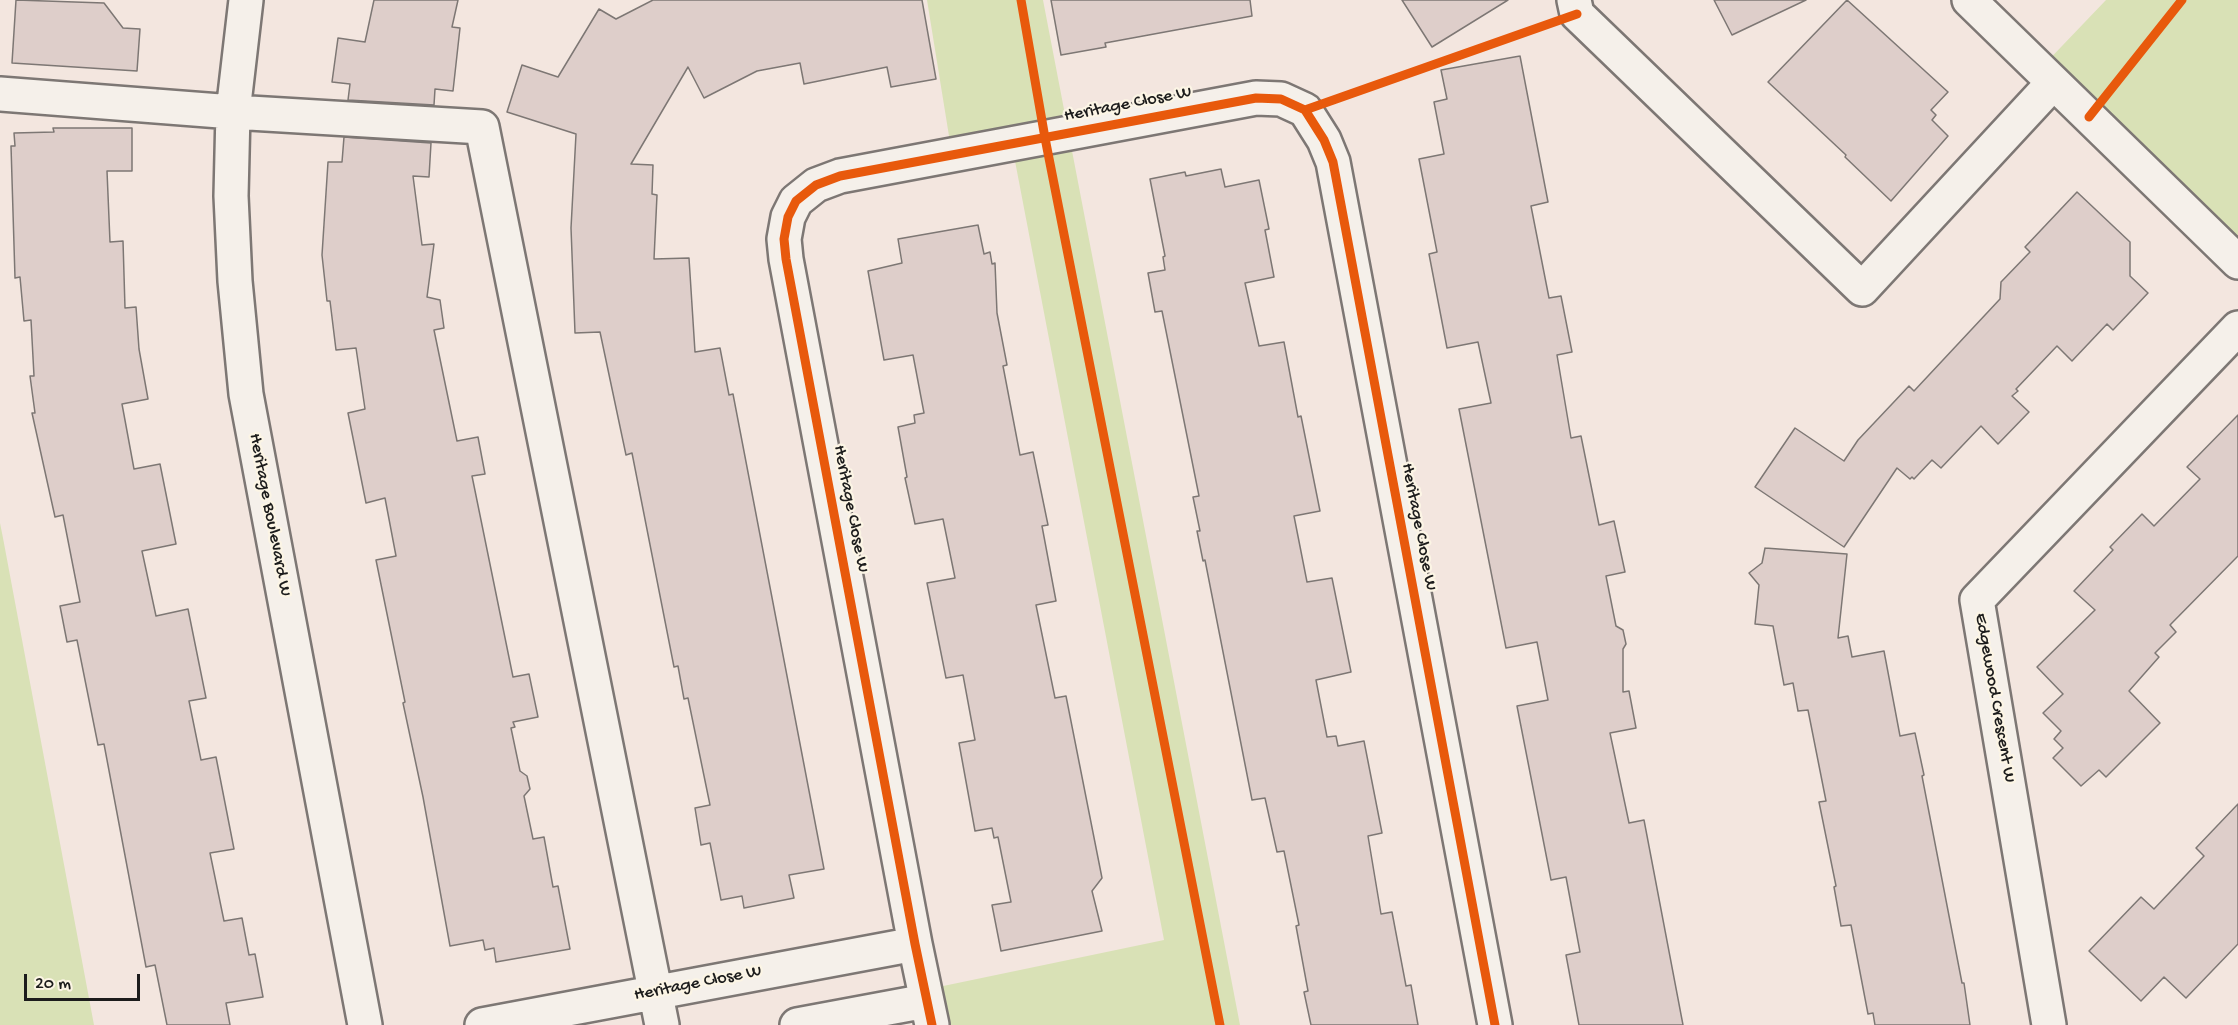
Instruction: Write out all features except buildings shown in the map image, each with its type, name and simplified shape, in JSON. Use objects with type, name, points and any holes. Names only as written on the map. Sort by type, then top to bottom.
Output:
[{"type":"street","name":"Heritage Boulevard W","points":[[246,0],[232,112],[231,196],[235,281],[246,394],[365,1025]]},
{"type":"street","points":[[1574,0],[1577,14],[1862,290],[2053,82]]},
{"type":"street","points":[[1969,0],[2238,262]]},
{"type":"street","points":[[0,94],[232,112],[482,127],[662,1025]]},
{"type":"street","name":"Heritage Close W","points":[[797,1025],[929,1013],[786,259],[784,239],[788,217],[796,201],[816,185],[840,176],[1256,98],[1281,99],[1305,110],[1324,140],[1333,162],[1495,1025]]},
{"type":"street","name":"Edgewood Crescent W","points":[[2049,1025],[1977,600],[2238,328]]},
{"type":"street","name":"Heritage Close W","points":[[482,1025],[915,944]]},
{"type":"green space","points":[[927,0],[1043,0],[1240,1025],[932,1025],[924,990],[1164,940],[1015,161],[955,173]]},
{"type":"green space","points":[[2106,0],[2238,0],[2238,262],[2040,69]]},
{"type":"green space","points":[[0,523],[3,538],[94,1025],[0,1025]]},
{"type":"cycle path","points":[[1021,0],[1045,138],[1220,1025]]},
{"type":"cycle path","points":[[2089,117],[2182,0]]},
{"type":"cycle path","points":[[1305,110],[1577,14]]},
{"type":"cycle path","points":[[932,1025],[786,259],[784,239],[788,217],[796,201],[816,185],[840,176],[1256,98],[1281,99],[1305,110],[1324,140],[1333,162],[1495,1025]]}]
